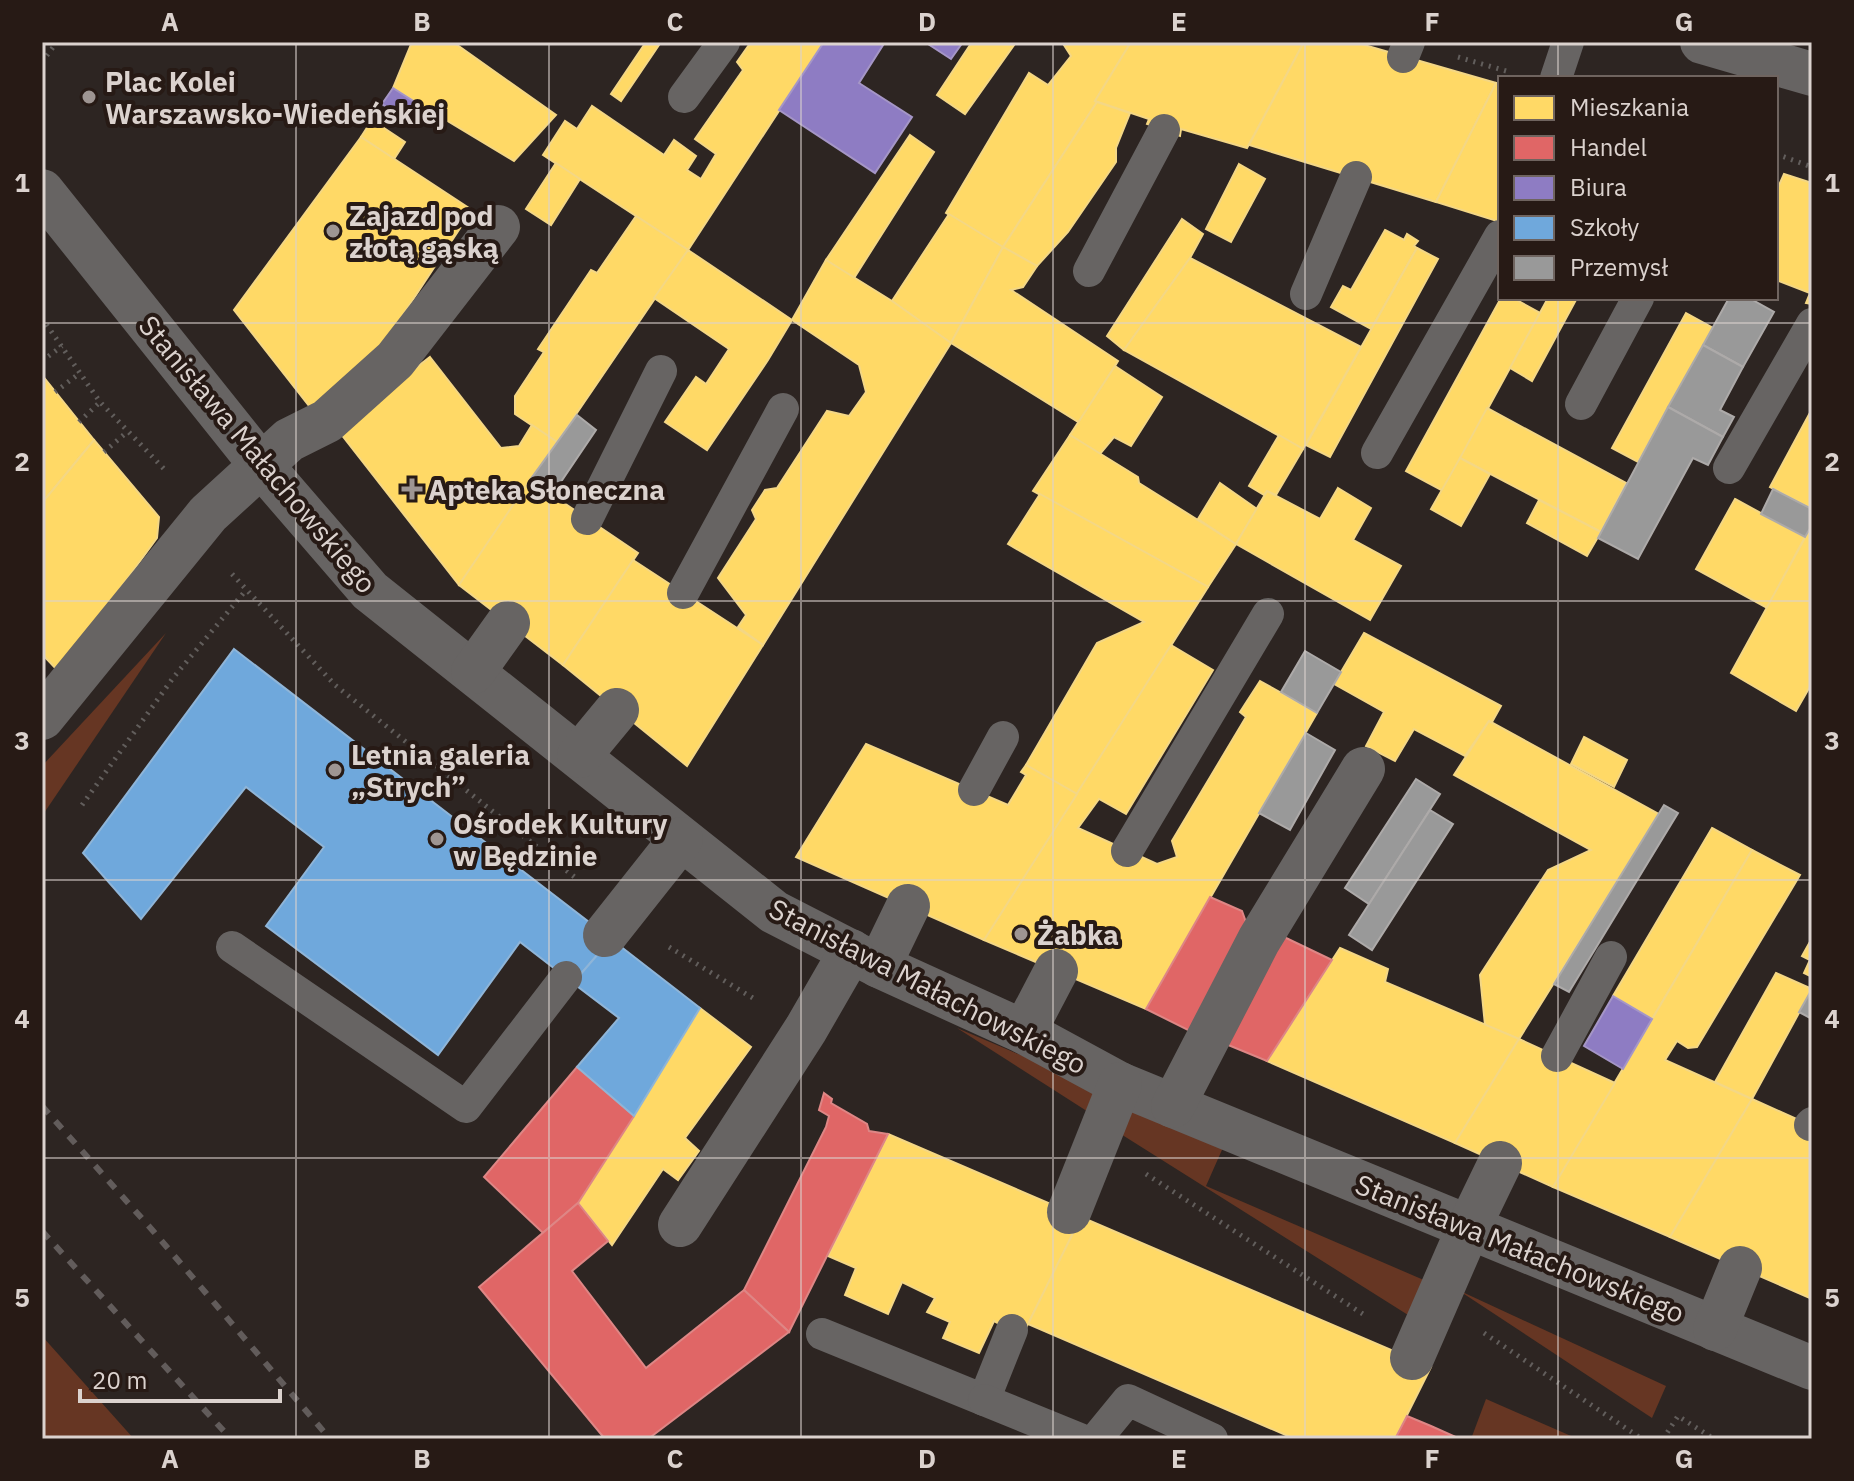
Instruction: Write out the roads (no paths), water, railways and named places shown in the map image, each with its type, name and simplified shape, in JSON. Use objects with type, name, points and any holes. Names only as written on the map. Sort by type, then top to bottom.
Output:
[{"type":"street","points":[[1726,54],[1812,74]]},
{"type":"street","name":"Stanisława Małachowskiego","points":[[42,191],[261,465],[370,591],[774,912],[1024,1032],[1120,1084],[1812,1368]]},
{"type":"street","points":[[42,718],[208,514],[289,440],[327,421],[395,360],[498,227]]},
{"type":"street","points":[[473,672],[508,623]]},
{"type":"street","points":[[579,756],[617,710]]},
{"type":"street","points":[[1173,1106],[1259,940],[1363,769]]},
{"type":"street","points":[[605,935],[681,839]]},
{"type":"street","points":[[680,1225],[806,1029],[908,906]]},
{"type":"street","points":[[1024,1032],[1056,971]]},
{"type":"street","points":[[1069,1212],[1120,1084]]},
{"type":"street","points":[[1412,1358],[1500,1163]]},
{"type":"street","points":[[1715,1329],[1740,1268]]},
{"type":"lane","points":[[684,97],[724,42]]},
{"type":"lane","points":[[1557,76],[1568,42]]},
{"type":"lane","points":[[1089,271],[1164,130]]},
{"type":"lane","points":[[1306,294],[1356,177]]},
{"type":"lane","points":[[1377,453],[1498,240]]},
{"type":"lane","points":[[1581,404],[1637,300]]},
{"type":"lane","points":[[1729,468],[1812,324]]},
{"type":"lane","points":[[587,519],[661,371]]},
{"type":"lane","points":[[683,593],[783,409]]},
{"type":"lane","points":[[1127,851],[1268,614]]},
{"type":"lane","points":[[974,790],[1003,737]]},
{"type":"lane","points":[[232,947],[466,1107],[566,977]]},
{"type":"lane","points":[[1557,1056],[1611,957]]},
{"type":"lane","points":[[984,1400],[1012,1330]]},
{"type":"lane","points":[[822,1334],[1080,1439]]},
{"type":"lane","points":[[1096,1439],[1128,1400],[1212,1439]]},
{"type":"railway","points":[[42,1106],[330,1439]]},
{"type":"railway","points":[[42,1231],[231,1439]]},
{"type":"place","name":"Plac Kolei Warszawsko-Wiedeńskiej","points":[[89,97]]},
{"type":"place","name":"Zajazd pod złotą gąską","points":[[333,231]]},
{"type":"place","name":"Apteka Słoneczna","points":[[412,489]]},
{"type":"place","name":"Letnia galeria „Strych”","points":[[335,770]]},
{"type":"place","name":"Ośrodek Kultury w Będzinie","points":[[437,839]]},
{"type":"place","name":"Żabka","points":[[1021,934]]}]
